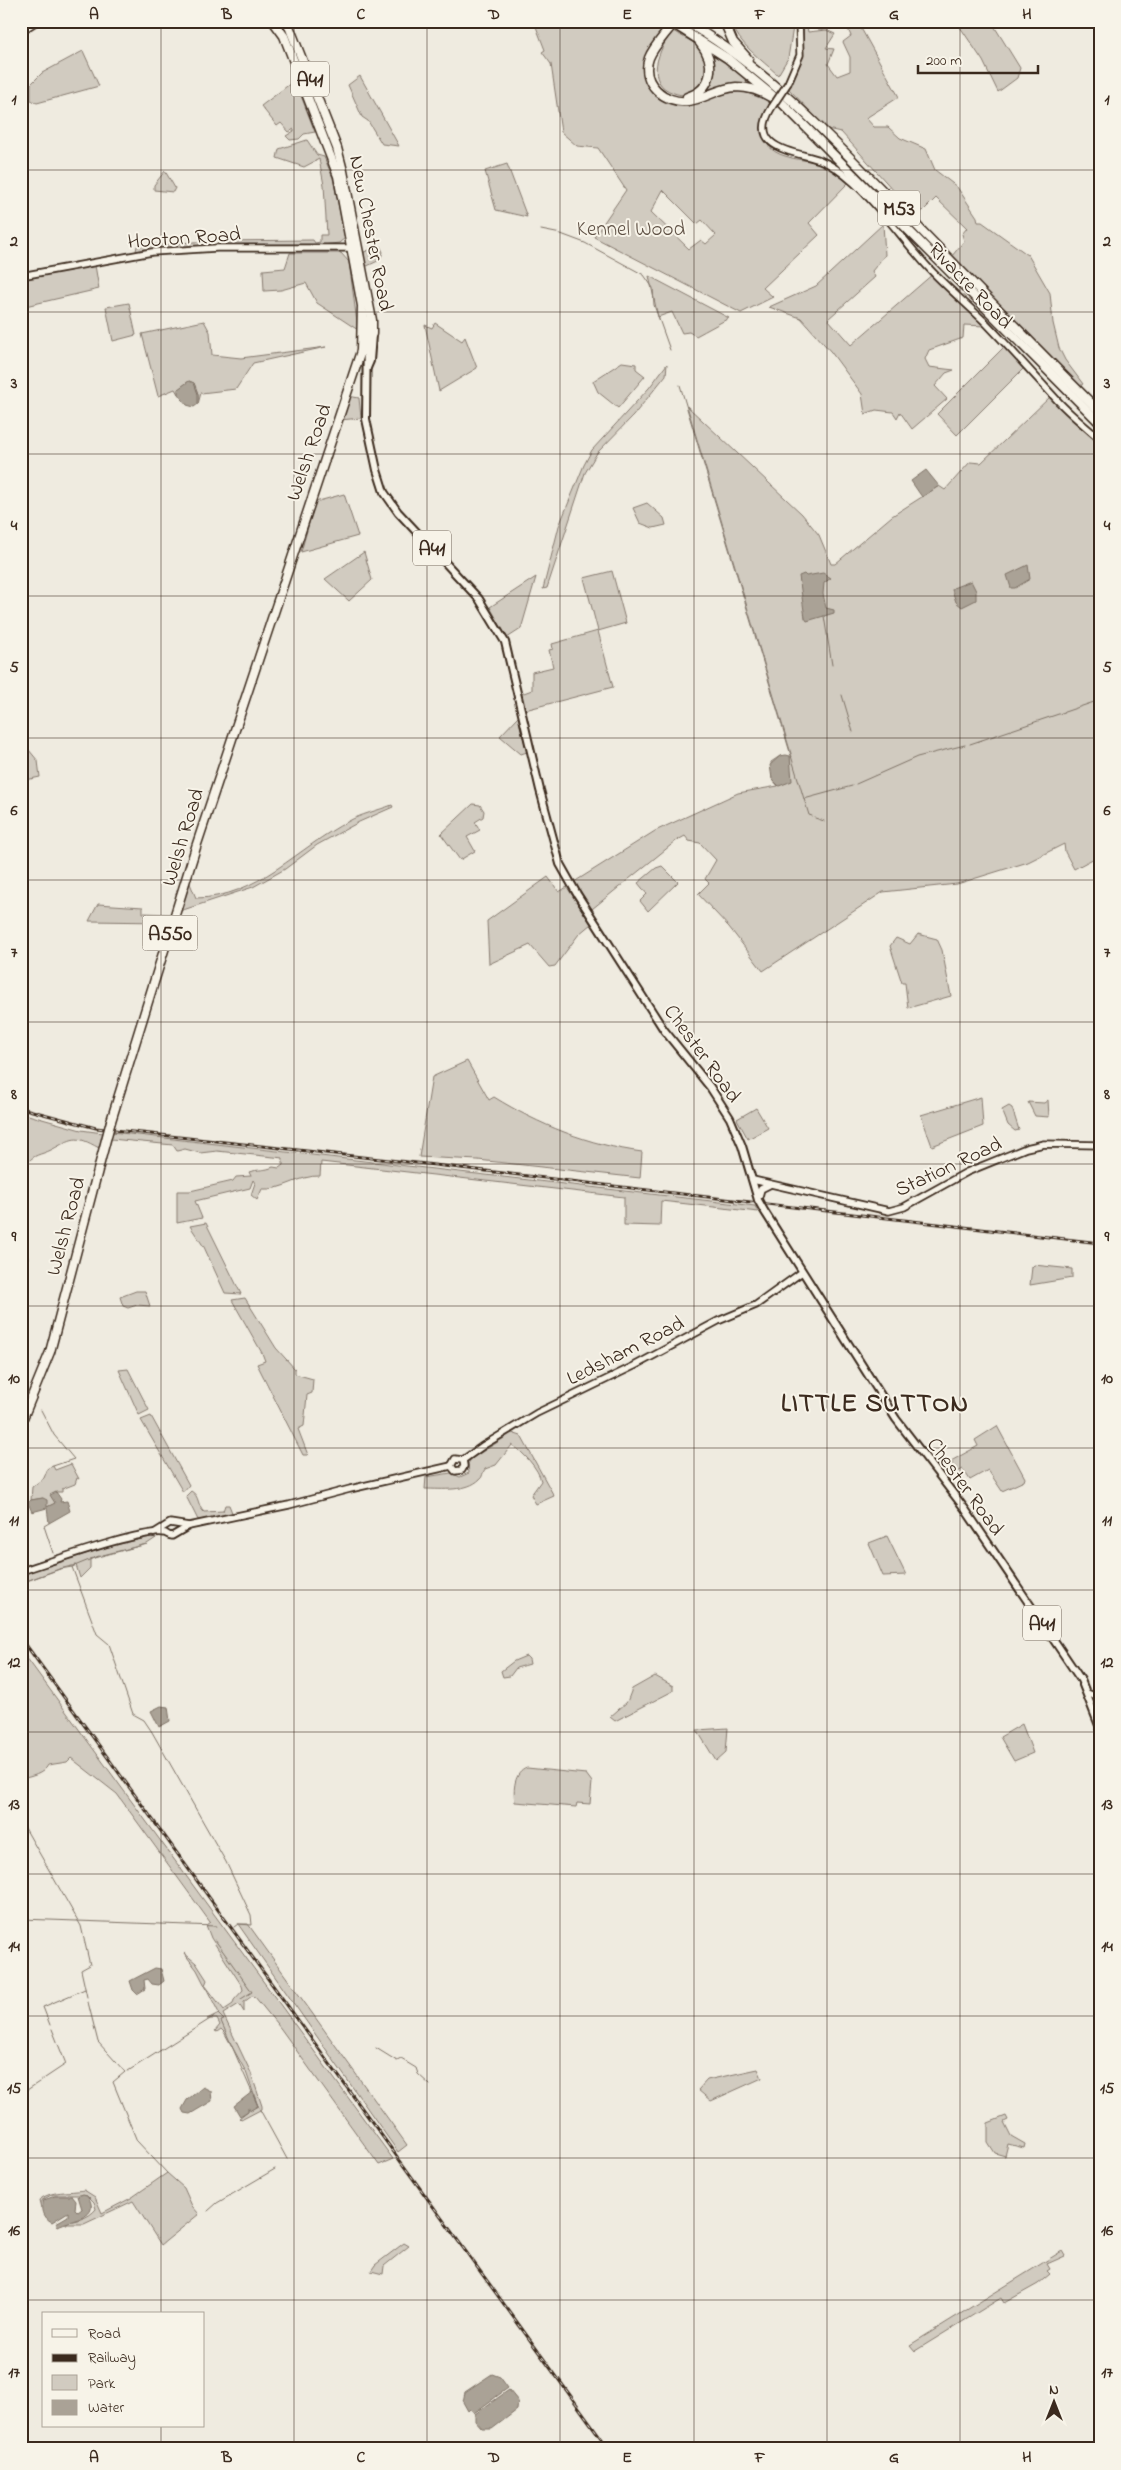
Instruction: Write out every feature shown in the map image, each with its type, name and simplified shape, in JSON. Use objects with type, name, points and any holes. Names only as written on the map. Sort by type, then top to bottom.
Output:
[{"type":"highway","name":"A41","points":[[266,21],[281,37],[308,101]]},
{"type":"highway","name":"New Chester Road","points":[[272,21],[284,36],[338,176],[371,312],[372,334],[362,355]]},
{"type":"highway","name":"New Chester Road","points":[[287,21],[337,148],[351,206],[362,306],[362,355]]},
{"type":"highway","name":"M53","points":[[675,21],[669,25],[648,62],[648,74],[652,85],[666,98],[685,101],[720,90],[741,87],[760,92],[784,104]]},
{"type":"highway","name":"M53","points":[[684,21],[739,57],[763,76],[832,139],[1100,412]]},
{"type":"highway","name":"M53","points":[[724,21],[733,42],[763,76]]},
{"type":"highway","points":[[21,30],[35,22]]},
{"type":"highway","name":"M53","points":[[669,25],[693,35],[727,58],[784,104],[1100,423]]},
{"type":"highway","name":"M53","points":[[654,50],[653,75],[660,88],[675,97],[693,95],[706,84],[711,66],[706,52],[693,35]]},
{"type":"highway","name":"Welsh Road","points":[[21,1423],[50,1352],[111,1121],[198,841],[362,355]]},
{"type":"main road","name":"Rivacre Road","points":[[799,21],[800,55],[788,83],[766,118],[767,136],[773,144],[786,152],[825,162],[848,178],[887,218],[926,265],[990,328],[1059,403],[1100,439]]},
{"type":"main road","name":"Hooton Road","points":[[21,276],[152,252],[216,248],[355,248]]},
{"type":"main road","name":"A41","points":[[362,306],[366,329],[366,344]]},
{"type":"main road","name":"Chester Road","points":[[372,334],[370,361],[367,368],[366,419],[377,470],[384,492],[398,512],[479,599],[505,642],[540,790],[560,864],[577,894],[664,1030],[710,1087],[730,1118],[753,1180],[758,1200],[802,1272],[896,1419],[965,1509],[1081,1680],[1100,1728]]},
{"type":"main road","name":"Chester Road","points":[[362,355],[367,368]]},
{"type":"main road","name":"Station Road","points":[[753,1180],[889,1211],[904,1207],[967,1172],[1026,1148],[1044,1144],[1100,1145]]},
{"type":"main road","points":[[758,1200],[762,1188],[771,1185]]},
{"type":"main road","name":"Ledsham Road","points":[[463,1460],[537,1413],[634,1366],[718,1321],[756,1305],[802,1272]]},
{"type":"main road","points":[[455,1459],[463,1460],[464,1466],[462,1470],[455,1470],[452,1466],[455,1459]]},
{"type":"main road","points":[[165,1531],[172,1536],[177,1529],[189,1526],[452,1466]]},
{"type":"main road","points":[[21,1571],[117,1541],[165,1531],[170,1523],[177,1529]]},
{"type":"main road","points":[[1087,1693],[1100,1698]]},
{"type":"green space","name":"Kennel Wood","points":[[540,21],[657,21],[666,26],[651,47],[646,76],[671,103],[742,91],[771,102],[764,126],[766,141],[770,147],[785,156],[823,165],[848,183],[809,223],[819,235],[763,288],[773,297],[741,313],[594,237],[626,190],[598,148],[577,146],[561,132],[551,64],[542,52],[545,50],[535,24]],"holes":[[[663,190],[697,224],[702,220],[716,235],[706,244],[701,240],[689,249],[651,212]]]},
{"type":"green space","points":[[794,21],[788,58],[778,75],[745,45],[731,22]]},
{"type":"green space","points":[[802,21],[806,21],[808,32],[826,30],[835,34],[826,48],[834,49],[828,64],[837,76],[850,71],[850,57],[843,42],[851,36],[848,29],[851,21],[857,21],[899,97],[866,118],[874,127],[888,127],[900,138],[926,149],[935,170],[957,187],[977,217],[978,222],[982,222],[1028,255],[1050,293],[1053,323],[1059,348],[1065,360],[1083,384],[1080,386],[952,256],[964,241],[962,234],[967,228],[936,198],[923,211],[912,211],[841,132],[827,129],[789,89],[803,48]]},
{"type":"green space","points":[[956,21],[991,21],[1020,68],[1017,78],[998,92],[983,61]]},
{"type":"green space","points":[[673,31],[696,44],[704,52],[706,59],[707,79],[691,94],[678,94],[664,88],[656,73],[659,55]]},
{"type":"green space","points":[[709,50],[759,87],[748,85],[693,97],[710,76],[713,65]]},
{"type":"green space","points":[[83,51],[99,86],[37,103],[31,100],[31,84],[42,73]]},
{"type":"green space","points":[[360,76],[399,146],[382,144],[368,121],[362,117],[348,85]]},
{"type":"green space","points":[[295,80],[315,132],[304,134],[299,139],[290,140],[286,136],[294,131],[294,129],[289,132],[281,123],[277,126],[261,106]]},
{"type":"green space","points":[[307,140],[317,155],[324,157],[333,178],[345,238],[339,243],[314,246],[219,246],[220,241],[313,240],[315,243],[320,242],[320,235],[327,235],[324,185],[319,159],[304,167],[277,158],[279,149]]},
{"type":"green space","points":[[507,164],[527,217],[496,210],[485,171]]},
{"type":"green space","points":[[165,171],[175,188],[173,192],[154,190],[154,185]]},
{"type":"green space","points":[[883,224],[885,255],[872,271],[875,277],[828,319],[851,345],[934,273],[985,326],[964,325],[963,338],[929,350],[925,359],[929,367],[954,370],[946,373],[935,386],[947,399],[912,429],[900,412],[897,418],[893,412],[876,410],[865,414],[862,394],[831,352],[801,318],[769,307],[816,286]]},
{"type":"green space","points":[[211,242],[211,246],[136,251],[137,246]]},
{"type":"green space","points":[[380,246],[383,252],[380,260],[365,267],[364,252]]},
{"type":"green space","points":[[290,253],[341,253],[349,262],[358,330],[317,303],[306,283],[281,290],[264,291],[263,270],[285,268]]},
{"type":"green space","points":[[95,265],[99,289],[21,307],[21,279]]},
{"type":"green space","points":[[649,276],[729,318],[696,336],[689,332],[682,333],[672,312],[658,317]]},
{"type":"green space","points":[[129,303],[136,335],[113,341],[106,307]]},
{"type":"green space","points":[[204,321],[210,332],[212,355],[241,358],[326,347],[253,363],[236,389],[201,393],[198,404],[198,394],[194,383],[189,381],[179,389],[178,394],[175,389],[158,396],[142,334]]},
{"type":"green space","points":[[435,323],[462,341],[465,337],[477,368],[439,391],[425,325],[432,328]]},
{"type":"green space","points":[[1004,347],[1025,367],[957,435],[937,414]]},
{"type":"green space","points":[[622,362],[636,364],[636,369],[645,376],[618,408],[598,392],[593,381]]},
{"type":"green space","points":[[667,364],[666,375],[633,416],[597,453],[585,473],[547,588],[543,589],[559,526],[592,450],[649,388]]},
{"type":"green space","points":[[348,396],[359,398],[361,418],[340,420]]},
{"type":"green space","points":[[1051,396],[1100,444],[1100,855],[1074,869],[1065,852],[1064,844],[1028,862],[957,884],[883,892],[763,971],[729,927],[698,894],[709,883],[705,879],[716,860],[700,843],[689,841],[685,836],[676,841],[592,909],[574,882],[655,831],[738,793],[778,786],[772,779],[771,762],[780,756],[792,757],[687,406],[802,514],[819,535],[831,564],[835,564],[892,516],[939,486],[945,490],[970,462],[981,463]]},
{"type":"green space","points":[[344,494],[358,536],[301,552],[315,502]]},
{"type":"green space","points":[[647,503],[664,518],[666,525],[653,528],[640,523],[633,508]]},
{"type":"green space","points":[[364,552],[372,580],[349,601],[325,579]]},
{"type":"green space","points":[[612,571],[626,623],[598,631],[584,578]]},
{"type":"green space","points":[[536,577],[521,629],[507,638],[490,607]]},
{"type":"green space","points":[[598,631],[613,687],[525,710],[521,694],[532,690],[532,672],[553,667],[549,650],[553,649],[552,644]]},
{"type":"green space","points":[[518,717],[527,752],[521,754],[500,736]]},
{"type":"green space","points":[[21,744],[24,744],[38,761],[40,777],[21,781],[21,778],[28,776]]},
{"type":"green space","points":[[473,804],[480,805],[484,811],[483,817],[475,822],[480,830],[467,837],[475,851],[460,860],[441,834]]},
{"type":"green space","points":[[392,805],[393,807],[359,822],[317,845],[285,869],[253,887],[180,911],[189,881],[196,898],[218,896],[238,890],[276,869],[349,821]]},
{"type":"green space","points":[[662,866],[678,882],[648,911],[640,901],[647,894],[638,883],[656,868]]},
{"type":"green space","points":[[548,877],[559,892],[567,887],[591,924],[579,934],[555,966],[549,967],[530,945],[489,964],[487,921]]},
{"type":"green space","points":[[98,904],[143,907],[143,913],[173,914],[163,922],[89,921]]},
{"type":"green space","points":[[918,934],[937,939],[942,950],[951,996],[908,1008],[905,983],[902,983],[890,946],[896,938],[910,944]]},
{"type":"green space","points":[[467,1061],[489,1100],[494,1097],[547,1125],[584,1139],[642,1152],[640,1178],[478,1160],[419,1157],[432,1077]]},
{"type":"green space","points":[[981,1097],[983,1126],[932,1146],[921,1115]]},
{"type":"green space","points":[[1048,1100],[1049,1117],[1035,1116],[1028,1102],[1044,1103]]},
{"type":"green space","points":[[1009,1106],[1012,1108],[1019,1130],[1015,1131],[1008,1125],[1002,1110]]},
{"type":"green space","points":[[756,1108],[768,1128],[748,1139],[737,1119]]},
{"type":"green space","points":[[21,1113],[81,1130],[103,1133],[99,1148],[79,1139],[74,1139],[35,1156],[27,1164],[27,1151],[21,1139]]},
{"type":"green space","points":[[112,1132],[755,1206],[758,1212],[661,1201],[660,1226],[624,1225],[624,1197],[321,1162],[320,1176],[312,1176],[277,1188],[262,1189],[257,1200],[251,1195],[255,1183],[253,1180],[250,1188],[195,1201],[202,1218],[177,1223],[177,1191],[190,1191],[233,1181],[236,1177],[251,1176],[249,1172],[252,1171],[273,1167],[279,1168],[283,1165],[283,1158],[217,1151],[200,1153],[185,1149],[177,1151],[173,1145],[111,1139]]},
{"type":"green space","points":[[206,1223],[241,1294],[225,1293],[204,1247],[190,1226]]},
{"type":"green space","points":[[1034,1265],[1072,1269],[1072,1278],[1030,1285],[1032,1267]]},
{"type":"green space","points":[[136,1291],[145,1291],[150,1306],[137,1305],[128,1308],[123,1306],[120,1297]]},
{"type":"green space","points":[[245,1298],[276,1348],[295,1369],[295,1374],[313,1379],[312,1393],[307,1395],[304,1426],[298,1429],[308,1455],[303,1455],[257,1364],[265,1361],[262,1353],[232,1300]]},
{"type":"green space","points":[[128,1369],[149,1410],[139,1415],[119,1370]]},
{"type":"green space","points":[[151,1416],[189,1485],[183,1492],[141,1420]]},
{"type":"green space","points":[[997,1426],[1025,1478],[1024,1481],[1002,1491],[988,1470],[970,1480],[963,1469],[947,1478],[942,1471],[953,1463],[951,1461],[978,1446],[975,1440]]},
{"type":"green space","points":[[512,1433],[521,1436],[554,1496],[536,1504],[531,1495],[541,1481],[540,1476],[530,1461],[512,1445],[496,1465],[485,1469],[481,1478],[475,1483],[454,1489],[425,1489],[426,1477],[451,1473],[460,1477],[469,1473],[468,1464],[471,1459]]},
{"type":"green space","points":[[71,1464],[79,1479],[77,1478],[75,1484],[62,1489],[62,1492],[56,1492],[56,1503],[47,1507],[43,1498],[31,1500],[32,1487],[44,1478],[48,1468],[53,1466],[55,1470]]},
{"type":"green space","points":[[191,1491],[196,1496],[204,1512],[223,1511],[225,1505],[229,1505],[233,1515],[198,1520],[186,1496]]},
{"type":"green space","points":[[887,1536],[906,1575],[883,1576],[869,1543]]},
{"type":"green space","points":[[151,1537],[156,1538],[147,1544],[90,1559],[90,1568],[80,1578],[76,1565],[21,1583],[21,1574],[111,1546]]},
{"type":"green space","points":[[21,1650],[393,2159],[379,2165],[281,2029],[255,1997],[252,1996],[244,2002],[244,2012],[239,2004],[223,2014],[251,2073],[262,2106],[262,2109],[241,2120],[239,2118],[248,2111],[248,2108],[258,2106],[246,2072],[224,2032],[221,2029],[217,2032],[215,2031],[220,2025],[217,2019],[207,2019],[219,2013],[197,1970],[184,1953],[196,1963],[207,1980],[205,1985],[224,2010],[233,2004],[234,2000],[243,1990],[242,1986],[211,1938],[206,1925],[210,1922],[117,1794],[71,1758],[67,1762],[48,1765],[40,1773],[21,1779]]},
{"type":"green space","points":[[526,1656],[530,1664],[516,1668],[510,1676],[503,1677],[501,1671],[514,1661]]},
{"type":"green space","points":[[655,1676],[673,1686],[673,1691],[615,1721],[610,1717],[627,1702],[632,1689]]},
{"type":"green space","points":[[1022,1724],[1033,1753],[1014,1761],[1000,1737]]},
{"type":"green space","points":[[728,1728],[726,1752],[716,1761],[697,1730]]},
{"type":"green space","points":[[527,1768],[586,1774],[592,1782],[590,1804],[577,1803],[576,1807],[515,1802],[515,1782],[519,1773]]},
{"type":"green space","points":[[238,1924],[248,1924],[407,2145],[398,2152]]},
{"type":"green space","points":[[758,2069],[762,2078],[711,2101],[698,2090],[707,2080]]},
{"type":"green space","points":[[1006,2116],[1008,2120],[1004,2122],[1011,2136],[1025,2144],[1024,2148],[1008,2144],[1005,2156],[995,2153],[988,2142],[988,2123]]},
{"type":"green space","points":[[167,2173],[184,2188],[192,2206],[199,2214],[161,2245],[133,2201],[84,2224],[66,2224],[66,2222],[86,2217],[96,2209],[94,2202],[87,2195],[51,2195],[41,2201],[41,2208],[39,2200],[55,2193],[84,2190],[95,2197],[102,2213],[131,2198]]},
{"type":"green space","points":[[404,2243],[409,2246],[384,2266],[383,2274],[371,2271],[375,2265]]},
{"type":"green space","points":[[1062,2251],[1065,2256],[1047,2264],[1050,2269],[1047,2271],[1050,2274],[1038,2284],[1004,2303],[1001,2298],[915,2351],[910,2345]]},
{"type":"water","points":[[189,381],[194,383],[198,394],[198,404],[194,407],[187,405],[178,394],[178,389]]},
{"type":"water","points":[[926,470],[939,486],[922,497],[911,481]]},
{"type":"water","points":[[1028,565],[1030,579],[1015,588],[1011,588],[1007,575]]},
{"type":"water","points":[[823,573],[831,578],[824,583],[823,594],[826,608],[834,610],[834,613],[807,621],[799,576]]},
{"type":"water","points":[[971,581],[976,591],[976,600],[962,607],[956,602],[952,590]]},
{"type":"water","points":[[780,756],[790,756],[792,781],[779,786],[772,779],[770,765]]},
{"type":"water","points":[[56,1492],[61,1499],[60,1502],[67,1501],[70,1511],[49,1523],[47,1508],[32,1512],[28,1503],[31,1500],[43,1498],[47,1500],[47,1507],[55,1503],[50,1495]]},
{"type":"water","points":[[161,1706],[168,1707],[170,1721],[159,1727],[151,1711]]},
{"type":"water","points":[[155,1968],[161,1969],[164,1981],[159,1985],[152,1984],[148,1979],[144,1980],[145,1989],[137,1994],[133,1990],[130,1981]]},
{"type":"water","points":[[203,2087],[211,2091],[212,2101],[190,2114],[184,2113],[182,2109],[187,2100]]},
{"type":"water","points":[[252,2092],[258,2106],[251,2110],[248,2108],[248,2111],[240,2116],[234,2106]]},
{"type":"water","points":[[87,2195],[91,2203],[91,2209],[83,2217],[58,2226],[56,2223],[68,2216],[68,2212],[52,2222],[45,2215],[43,2209],[44,2200],[55,2196],[72,2196],[76,2201],[75,2209],[78,2212],[82,2209],[78,2196]]},
{"type":"water","points":[[492,2374],[500,2377],[508,2388],[474,2413],[470,2409],[468,2411],[463,2402],[465,2392]]},
{"type":"water","points":[[509,2390],[518,2401],[517,2410],[492,2429],[482,2429],[475,2421],[475,2414]]},
{"type":"waterway","points":[[541,230],[561,234],[585,243],[644,275],[653,288],[654,305],[670,350]]},
{"type":"waterway","points":[[680,385],[804,799]]},
{"type":"waterway","points":[[824,616],[832,665]]},
{"type":"waterway","points":[[842,695],[853,732]]},
{"type":"waterway","points":[[970,744],[1100,700]]},
{"type":"waterway","points":[[856,784],[917,757],[965,745]]},
{"type":"waterway","points":[[812,816],[809,815],[804,799],[852,786]]},
{"type":"waterway","points":[[815,818],[824,821]]},
{"type":"waterway","points":[[21,1139],[27,1157],[24,1210],[26,1242]]},
{"type":"waterway","points":[[21,1273],[28,1258],[26,1249]]},
{"type":"waterway","points":[[21,1365],[25,1391]]},
{"type":"waterway","points":[[41,1410],[54,1435],[74,1459],[53,1466]]},
{"type":"waterway","points":[[49,1523],[44,1526],[53,1553]]},
{"type":"waterway","points":[[103,1555],[147,1544]]},
{"type":"waterway","points":[[99,1556],[72,1567],[97,1634],[109,1644],[133,1714],[144,1720],[152,1732],[226,1862],[251,1915],[252,1925],[238,1924],[234,1927]]},
{"type":"waterway","points":[[21,1583],[60,1569],[72,1567]]},
{"type":"waterway","points":[[21,1821],[81,1926],[90,1965],[81,1970],[87,1997]]},
{"type":"waterway","points":[[21,1919],[216,1926]]},
{"type":"waterway","points":[[215,1940],[252,1992],[241,1999]]},
{"type":"waterway","points":[[50,2025],[43,2007],[85,1989]]},
{"type":"waterway","points":[[88,2002],[98,2042],[125,2072],[113,2082],[137,2141],[167,2173]]},
{"type":"waterway","points":[[128,2071],[218,2014],[224,2020],[221,2021],[258,2106],[287,2159]]},
{"type":"waterway","points":[[21,2094],[66,2064],[52,2029]]},
{"type":"waterway","points":[[376,2048],[397,2061],[401,2059],[416,2068],[418,2074],[430,2085]]},
{"type":"waterway","points":[[208,2211],[217,2203],[275,2169]]},
{"type":"railway","points":[[21,1108],[96,1128],[426,1164],[1100,1243]]},
{"type":"railway","points":[[21,1638],[609,2449]]},
{"type":"district","name":"LITTLE SUTTON","points":[[875,1402]]}]
